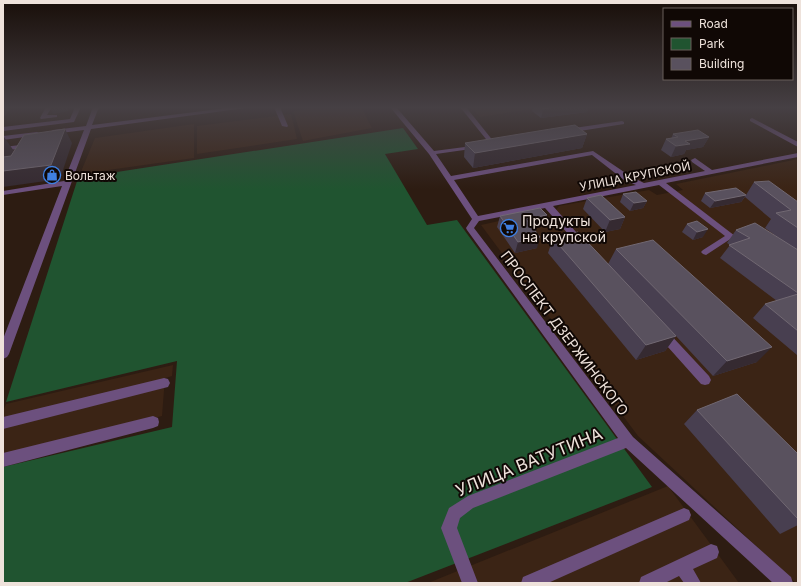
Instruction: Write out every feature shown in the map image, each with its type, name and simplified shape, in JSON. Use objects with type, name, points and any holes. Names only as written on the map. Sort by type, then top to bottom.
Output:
[{"type":"street","points":[[3,354],[85,134]]},
{"type":"street","points":[[416,134],[450,178],[476,219]]},
{"type":"street","points":[[485,134],[492,143]]},
{"type":"street","points":[[778,134],[798,145]]},
{"type":"street","points":[[3,138],[36,141]]},
{"type":"street","points":[[3,149],[36,141]]},
{"type":"street","points":[[23,156],[36,141]]},
{"type":"street","points":[[432,153],[500,142]]},
{"type":"street","points":[[450,178],[593,153],[627,178],[644,186]]},
{"type":"street","name":"УЛИЦА КРУПСКОЙ","points":[[476,219],[548,206],[798,155]]},
{"type":"street","points":[[695,160],[712,173]]},
{"type":"street","points":[[3,193],[67,183]]},
{"type":"street","points":[[661,183],[731,236],[706,252]]},
{"type":"street","points":[[548,206],[588,251]]},
{"type":"street","name":"ПРОСПЕКТ ДЗЕРЖИНСКОГО","points":[[476,219],[470,228],[628,441]]},
{"type":"street","points":[[657,327],[705,380]]},
{"type":"street","points":[[3,423],[164,383]]},
{"type":"street","points":[[3,460],[153,422]]},
{"type":"street","points":[[628,441],[785,583]]},
{"type":"street","name":"УЛИЦА ВАТУТИНА","points":[[467,576],[449,528],[454,513],[468,503],[628,441]]},
{"type":"street","points":[[529,583],[684,515]]},
{"type":"street","points":[[647,583],[711,552]]},
{"type":"street","points":[[682,566],[693,583]]},
{"type":"shaded area","points":[[121,134],[194,134],[194,158],[80,174],[95,138]]},
{"type":"shaded area","points":[[197,134],[296,134],[297,139],[197,154]]},
{"type":"shaded area","points":[[301,134],[338,134],[303,141]]},
{"type":"shaded area","points":[[798,159],[798,583],[796,583],[638,436],[481,225],[535,213],[547,218],[558,215],[556,210],[559,206],[649,190],[657,195],[683,190],[676,184]]},
{"type":"shaded area","points":[[173,365],[172,376],[165,378],[162,416],[3,456],[3,412],[6,404]]},
{"type":"shaded area","points":[[668,486],[739,583],[428,583]]},
{"type":"green space","points":[[362,134],[408,134],[418,149],[385,154],[427,225],[457,220],[652,487],[405,583],[3,583],[3,467],[172,427],[177,361],[6,402],[78,178]]},
{"type":"building","points":[[63,134],[51,165],[3,171],[3,157],[11,156],[24,135]]},
{"type":"building","points":[[518,134],[585,134],[475,153],[465,143]]},
{"type":"building","points":[[674,134],[705,134],[709,137],[685,141],[690,144],[676,146],[666,139],[678,137]]},
{"type":"building","points":[[769,181],[798,202],[798,228],[776,213],[791,210],[754,182]]},
{"type":"building","points":[[736,188],[746,195],[715,201],[705,193]]},
{"type":"building","points":[[636,192],[647,201],[634,203],[623,194]]},
{"type":"building","points":[[601,195],[625,217],[610,220],[587,198]]},
{"type":"building","points":[[540,208],[547,215],[526,219],[540,237],[518,242],[500,216]]},
{"type":"building","points":[[697,221],[708,229],[697,232],[687,224]]},
{"type":"building","points":[[755,223],[798,250],[798,293],[729,245],[750,238],[736,230]]},
{"type":"building","points":[[578,232],[676,336],[646,345],[553,238]]},
{"type":"building","points":[[653,240],[772,347],[727,361],[616,249]]},
{"type":"building","points":[[798,294],[798,331],[765,304]]},
{"type":"building","points":[[737,394],[798,454],[798,519],[697,410]]},
{"type":"place","name":"Вольтаж","points":[[52,175]]},
{"type":"place","name":"Продукты на крупской","points":[[509,228]]}]
